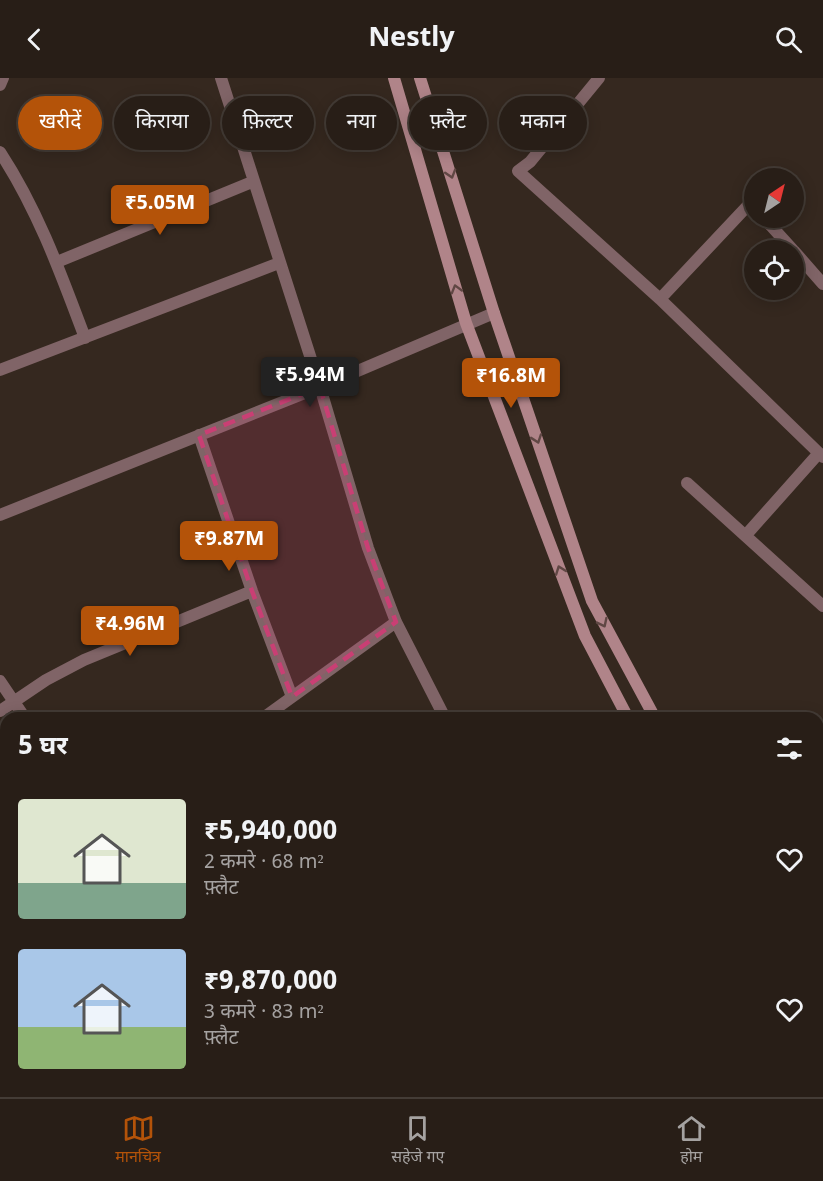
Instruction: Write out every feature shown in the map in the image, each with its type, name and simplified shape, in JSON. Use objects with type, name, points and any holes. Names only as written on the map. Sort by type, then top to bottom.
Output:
[{"type":"main road","points":[[394,78],[466,323],[585,636],[625,712]]},
{"type":"main road","points":[[420,78],[494,313],[592,601],[652,712]]},
{"type":"street","points":[[0,85],[3,78]]},
{"type":"street","points":[[221,78],[252,182],[320,387],[368,548],[396,622],[442,712]]},
{"type":"street","points":[[599,78],[530,162],[518,171],[660,299],[821,455],[746,535]]},
{"type":"street","points":[[0,152],[24,190],[57,262],[85,338]]},
{"type":"street","points":[[57,262],[252,182]]},
{"type":"street","points":[[660,299],[744,212]]},
{"type":"street","points":[[773,228],[783,240]]},
{"type":"street","points":[[0,370],[279,263]]},
{"type":"street","points":[[804,263],[823,284]]},
{"type":"street","points":[[0,515],[320,387],[494,313]]},
{"type":"street","points":[[200,435],[252,591],[292,696]]},
{"type":"street","points":[[687,483],[823,606]]},
{"type":"street","points":[[0,711],[46,680],[84,660],[252,591]]},
{"type":"street","points":[[271,712],[396,622]]},
{"type":"street","points":[[0,681],[21,712]]},
{"type":"highlighted area","points":[[320,387],[368,548],[396,622],[292,697],[252,591],[199,435]]}]
